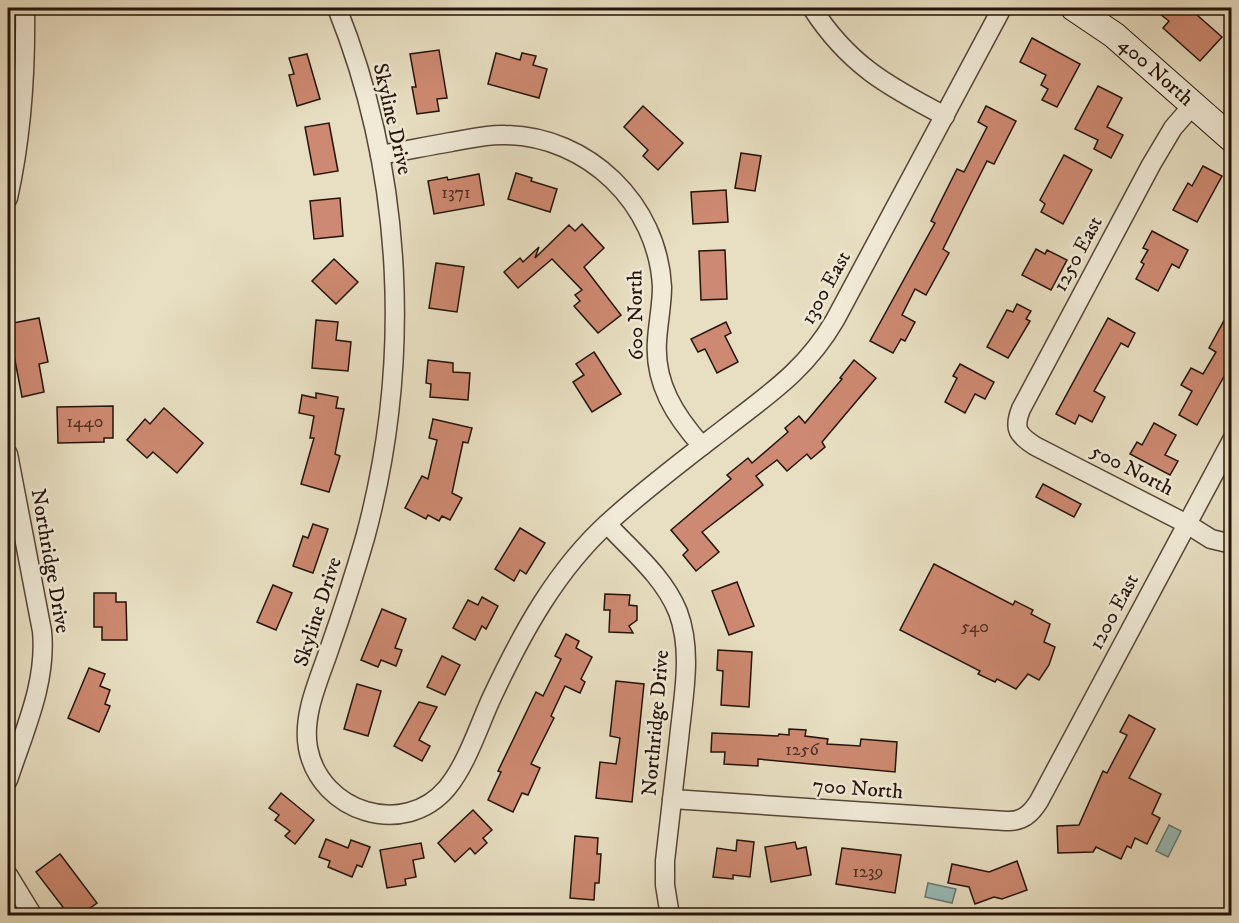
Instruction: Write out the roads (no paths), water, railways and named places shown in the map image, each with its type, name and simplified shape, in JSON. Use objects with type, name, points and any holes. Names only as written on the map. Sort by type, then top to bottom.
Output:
[{"type":"main road","name":"400 North","points":[[1074,8],[1114,35],[1232,139]]},
{"type":"street","points":[[8,198],[16,164],[23,105],[25,8]]},
{"type":"street","name":"Skyline Drive","points":[[337,8],[362,80],[380,155],[394,276],[394,348],[383,459],[370,517],[307,721],[308,749],[312,764],[328,790],[340,800],[354,807],[388,815],[420,808],[445,790],[464,759],[526,627],[560,577],[607,524]]},
{"type":"street","points":[[812,8],[837,42],[863,68],[891,87],[945,116]]},
{"type":"street","name":"1300 East","points":[[607,524],[786,381],[814,353],[835,320],[1002,8]]},
{"type":"street","name":"1250 East","points":[[1017,429],[1021,409],[1151,165],[1173,128],[1192,106]]},
{"type":"street","name":"600 North","points":[[380,155],[485,136],[524,136],[566,148],[601,169],[617,183],[643,218],[657,252],[662,287],[657,342],[661,379],[675,413],[702,446]]},
{"type":"street","name":"500 North","points":[[1017,429],[1022,437],[1035,446],[1211,538],[1232,544]]},
{"type":"street","name":"1200 East","points":[[1036,806],[1232,440]]},
{"type":"street","name":"Northridge Drive","points":[[8,454],[42,631],[43,657],[36,696],[8,780]]},
{"type":"street","name":"Northridge Drive","points":[[607,524],[651,570],[666,590],[677,611],[686,645],[685,679],[665,861],[665,885],[670,915]]},
{"type":"street","name":"700 North","points":[[672,799],[1012,821],[1028,815],[1036,806]]},
{"type":"street","points":[[8,875],[33,915]]},
{"type":"water","points":[[1169,825],[1181,831],[1168,857],[1156,851]]},
{"type":"water","points":[[928,883],[956,889],[952,903],[925,897]]}]
